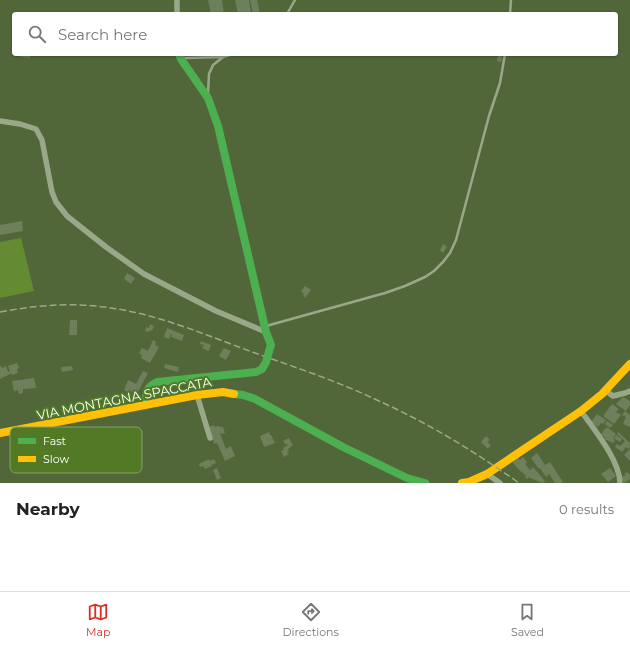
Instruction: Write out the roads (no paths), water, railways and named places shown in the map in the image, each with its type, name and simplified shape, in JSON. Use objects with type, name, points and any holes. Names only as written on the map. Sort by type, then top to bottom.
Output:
[{"type":"main road","points":[[148,404],[146,396],[147,389],[149,386],[157,382],[256,372],[262,369],[266,362],[271,345],[218,126],[208,98],[180,56]]},
{"type":"main road","points":[[462,483],[469,482],[487,474],[582,411],[606,391],[630,364]]},
{"type":"main road","name":"VIA MONTAGNA SPACCATA","points":[[31,427],[197,395],[223,392],[234,393],[249,397],[271,407],[350,451],[407,478],[425,483]]},
{"type":"main road","name":"VIA MONTAGNA SPACCATA","points":[[0,433],[10,431]]},
{"type":"street","points":[[177,0],[177,12]]},
{"type":"street","points":[[0,121],[20,124],[36,129],[42,140],[52,192],[56,202],[67,216],[94,238],[144,274],[216,311],[266,329]]},
{"type":"street","points":[[606,391],[613,396],[630,391]]},
{"type":"street","points":[[197,395],[210,438]]},
{"type":"street","points":[[582,411],[615,461],[619,471],[620,483]]},
{"type":"street","points":[[487,474],[500,483]]},
{"type":"lane","points":[[288,12],[296,0]]},
{"type":"lane","points":[[510,12],[511,0]]},
{"type":"lane","points":[[180,56],[223,56]]},
{"type":"lane","points":[[208,98],[209,74],[213,66],[223,56]]},
{"type":"lane","points":[[266,329],[405,286],[425,277],[443,262],[450,253],[456,240],[487,123],[500,83],[505,56]]},
{"type":"railway","points":[[0,312],[56,305],[83,305],[130,311],[166,321],[366,395],[435,429],[486,460],[519,483]]}]
